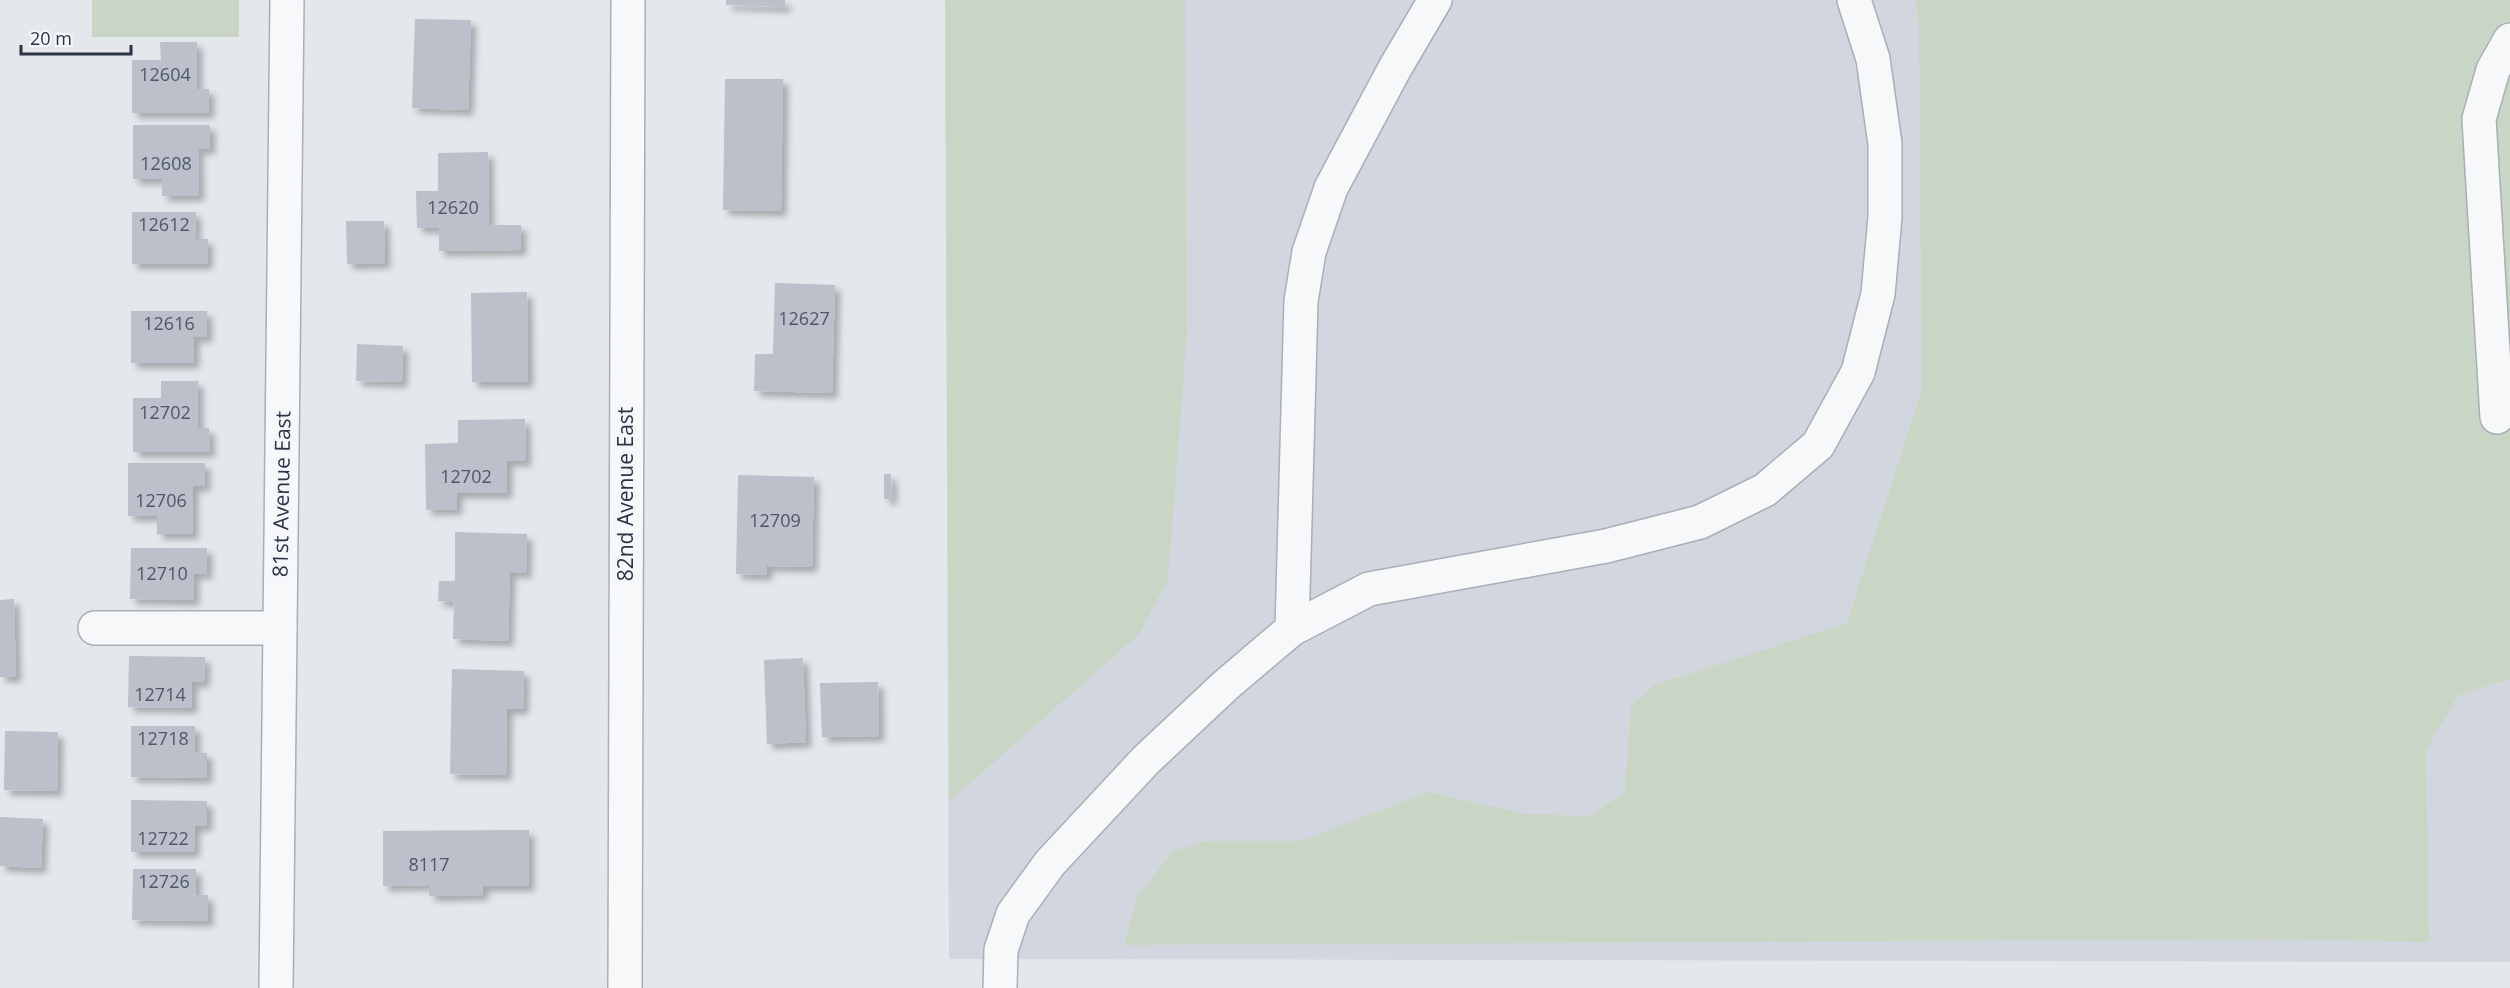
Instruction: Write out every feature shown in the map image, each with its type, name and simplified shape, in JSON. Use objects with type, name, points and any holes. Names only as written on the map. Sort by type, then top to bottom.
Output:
[{"type":"street","name":"81st Avenue East","points":[[276,988],[287,0]]},
{"type":"street","name":"82nd Avenue East","points":[[625,988],[628,0]]},
{"type":"street","points":[[1292,629],[1302,301],[1309,252],[1331,188],[1395,68],[1435,0]]},
{"type":"street","points":[[1000,988],[1001,950],[1013,914],[1050,863],[1146,760],[1226,685],[1292,629],[1369,589],[1606,546],[1700,522],[1765,489],[1818,446],[1858,372],[1878,294],[1885,217],[1885,144],[1873,59],[1854,0]]},
{"type":"street","points":[[2497,417],[2479,119],[2493,70],[2510,40]]},
{"type":"street","points":[[95,628],[280,628]]},
{"type":"shaded area","points":[[945,0],[2510,0],[2510,962],[949,959]]},
{"type":"green space","points":[[92,0],[239,0],[239,37],[92,37]]},
{"type":"green space","points":[[945,0],[1185,0],[1187,331],[1168,579],[1139,634],[949,802]]},
{"type":"green space","points":[[1916,0],[2510,0],[2510,679],[2458,695],[2426,751],[2429,942],[2287,939],[1124,945],[1138,896],[1172,852],[1206,841],[1301,841],[1428,792],[1526,814],[1589,816],[1625,792],[1631,706],[1655,685],[1847,623],[1922,389],[1919,28]]},
{"type":"building","points":[[726,0],[785,0],[785,7],[726,5]]},
{"type":"building","points":[[415,19],[471,20],[468,110],[412,108]]},
{"type":"building","points":[[160,42],[197,42],[197,89],[209,89],[209,113],[132,113],[132,60],[161,60]]},
{"type":"building","points":[[725,79],[783,79],[781,211],[723,210]]},
{"type":"building","points":[[133,125],[210,125],[210,149],[198,149],[199,196],[162,196],[162,179],[133,179]]},
{"type":"building","points":[[488,152],[489,225],[521,225],[521,250],[439,251],[439,228],[417,228],[416,191],[438,191],[438,153]]},
{"type":"building","points":[[132,212],[196,212],[195,239],[208,239],[207,264],[132,264]]},
{"type":"building","points":[[346,221],[384,221],[385,263],[347,264]]},
{"type":"building","points":[[775,283],[835,285],[832,393],[754,391],[755,354],[773,354]]},
{"type":"building","points":[[527,292],[528,382],[472,382],[471,293]]},
{"type":"building","points":[[131,311],[207,311],[207,337],[194,337],[194,363],[131,363]]},
{"type":"building","points":[[357,344],[403,346],[402,382],[356,381]]},
{"type":"building","points":[[161,381],[198,381],[198,428],[209,428],[210,452],[133,452],[133,398],[161,398]]},
{"type":"building","points":[[525,419],[526,461],[507,461],[507,493],[457,493],[457,509],[426,510],[425,444],[458,443],[458,420]]},
{"type":"building","points":[[128,463],[205,463],[205,486],[193,486],[193,534],[157,534],[157,516],[128,516]]},
{"type":"building","points":[[884,474],[891,474],[892,499],[884,499]]},
{"type":"building","points":[[738,475],[814,477],[812,567],[767,566],[767,575],[736,574]]},
{"type":"building","points":[[455,532],[527,534],[526,573],[510,572],[508,641],[453,639],[454,602],[438,601],[439,581],[455,581]]},
{"type":"building","points":[[131,548],[207,548],[207,574],[194,573],[194,600],[130,599]]},
{"type":"building","points":[[14,599],[16,677],[0,677],[0,600]]},
{"type":"building","points":[[129,656],[205,657],[204,682],[192,682],[192,708],[128,707]]},
{"type":"building","points":[[803,658],[806,742],[767,744],[764,660]]},
{"type":"building","points":[[452,669],[524,671],[523,709],[507,709],[506,775],[450,774]]},
{"type":"building","points":[[878,682],[879,736],[822,737],[820,683]]},
{"type":"building","points":[[131,726],[195,726],[195,752],[207,753],[207,778],[131,777]]},
{"type":"building","points":[[5,731],[58,732],[57,791],[4,790]]},
{"type":"building","points":[[131,800],[207,801],[207,826],[195,826],[194,852],[131,852]]},
{"type":"building","points":[[0,817],[43,819],[41,868],[0,866]]},
{"type":"building","points":[[529,830],[529,886],[483,886],[483,895],[429,896],[429,885],[383,886],[383,831]]},
{"type":"building","points":[[133,869],[196,869],[196,895],[208,895],[208,921],[132,920]]}]
